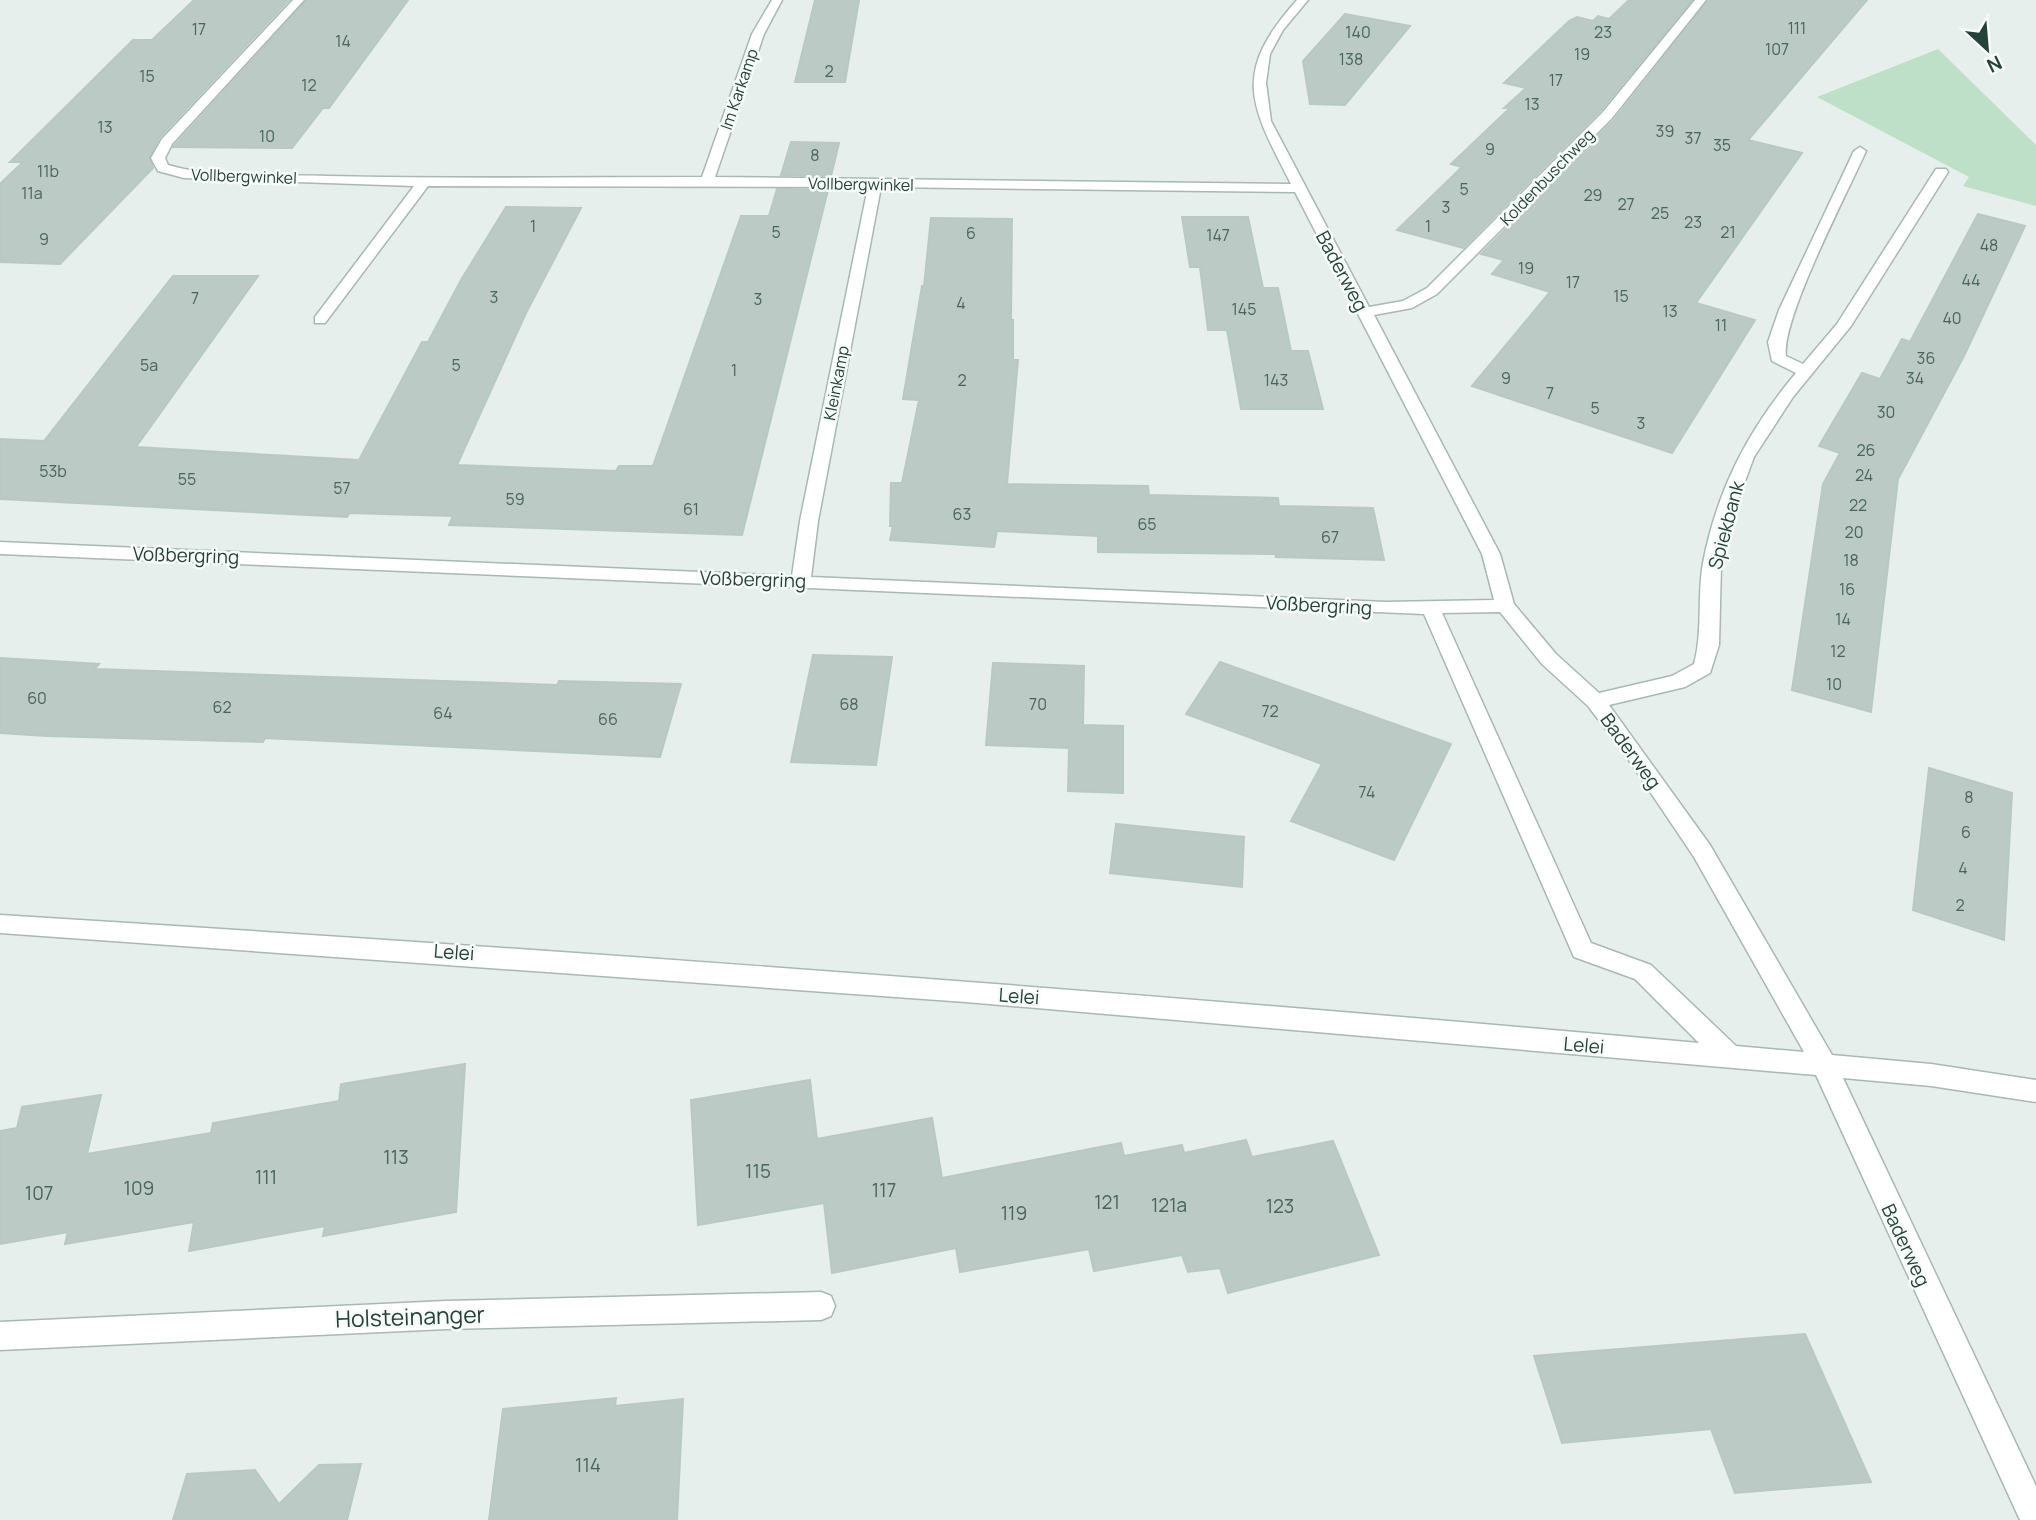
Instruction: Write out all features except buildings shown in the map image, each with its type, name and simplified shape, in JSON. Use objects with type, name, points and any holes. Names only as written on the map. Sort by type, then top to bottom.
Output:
[{"type":"street","name":"Vollbergwinkel","points":[[299,0],[167,142],[158,158],[163,168],[184,174],[230,177],[424,181],[707,181],[1298,188]]},
{"type":"street","name":"Im Karkamp","points":[[707,181],[758,34],[777,0]]},
{"type":"street","name":"Baderweg","points":[[1303,0],[1266,48],[1257,85],[1265,121],[1491,554],[1505,606],[1549,659],[1595,701],[1702,851],[1824,1065],[2036,1520]]},
{"type":"street","name":"Koldenbuschweg","points":[[1364,312],[1407,304],[1432,291],[1570,156],[1678,32],[1701,0]]},
{"type":"street","points":[[1806,372],[1778,358],[1776,342],[1787,310],[1860,151]]},
{"type":"street","name":"Spiekbank","points":[[1595,701],[1678,682],[1703,668],[1709,645],[1712,565],[1726,508],[1745,457],[1843,326],[1941,172]]},
{"type":"street","points":[[320,320],[424,181]]},
{"type":"street","name":"Kleinkamp","points":[[801,581],[809,521],[875,185]]},
{"type":"street","name":"Voßbergring","points":[[0,548],[1431,609],[1505,606]]},
{"type":"street","points":[[1431,609],[1582,950],[1643,972],[1732,1059]]},
{"type":"street","name":"Lelei","points":[[0,924],[387,947],[1254,1014],[1931,1075],[2036,1091]]},
{"type":"street","name":"Holsteinanger","points":[[0,1336],[446,1315],[821,1306]]},
{"type":"green space","points":[[1938,49],[2036,145],[2036,206],[1963,186],[1969,177],[1817,97]]}]
